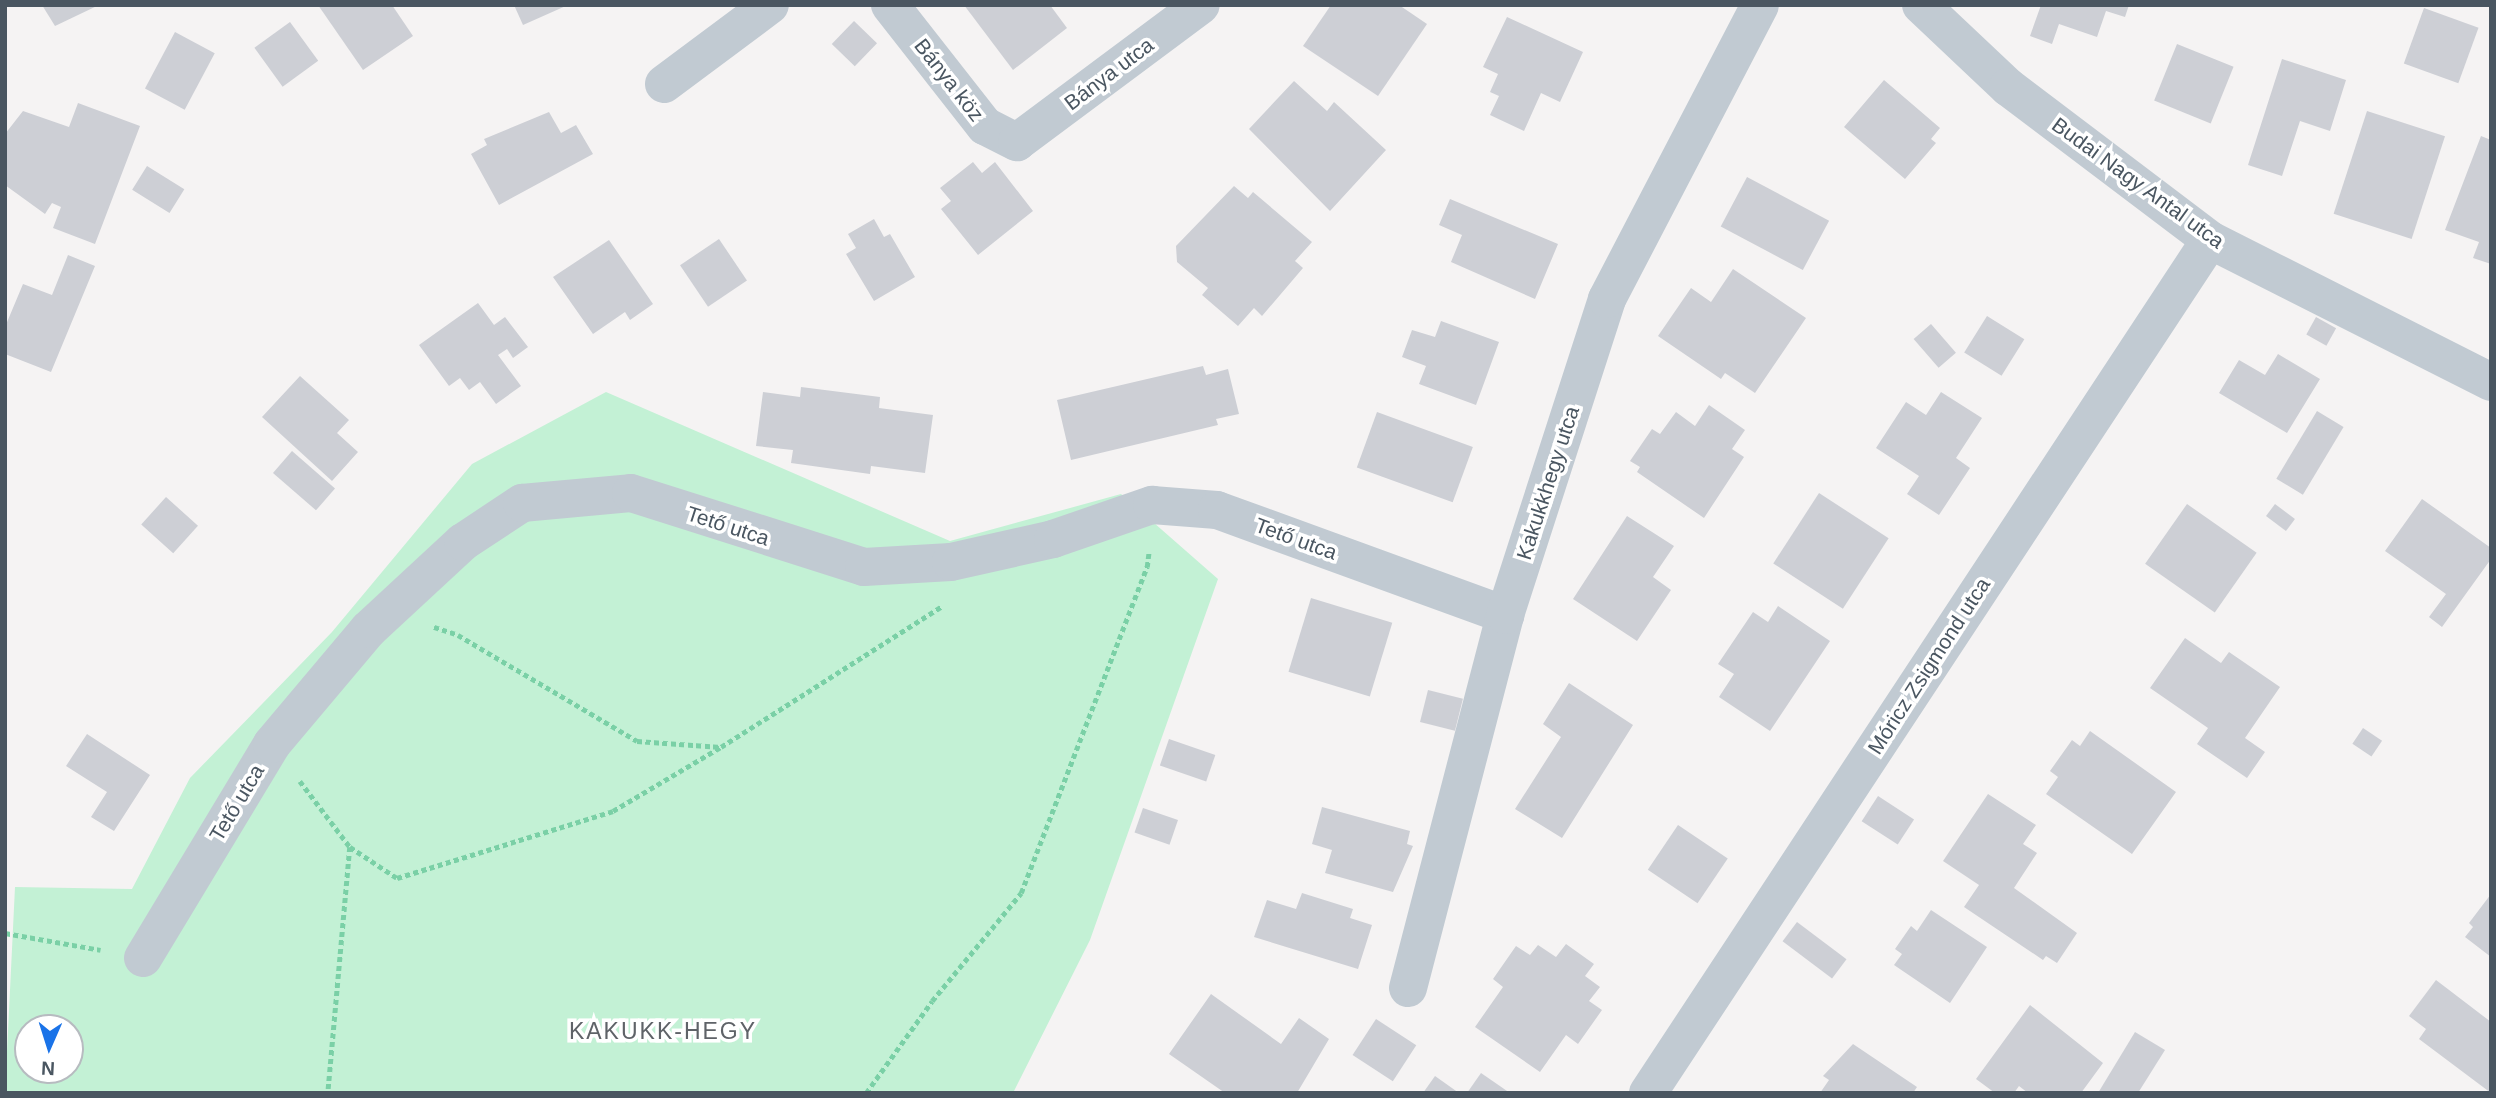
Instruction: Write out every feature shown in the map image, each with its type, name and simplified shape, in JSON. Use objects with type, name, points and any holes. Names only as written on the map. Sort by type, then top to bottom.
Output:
[{"type":"street","points":[[664,84],[770,5]]},
{"type":"street","name":"Bánya köz","points":[[890,5],[985,126],[1017,142]]},
{"type":"street","name":"Bánya utca","points":[[1017,142],[1201,5]]},
{"type":"street","name":"Kakukkhegy utca","points":[[1408,988],[1505,615],[1607,299],[1760,5]]},
{"type":"street","name":"Budai Nagy Antal utca","points":[[1921,5],[2008,88],[2210,240],[2491,382]]},
{"type":"street","name":"Móricz Zsigmond utca","points":[[1648,1093],[2210,240]]},
{"type":"street","name":"Tető utca","points":[[143,958],[272,744],[369,629],[463,542],[522,503],[631,493],[864,567],[951,562],[1053,539],[1152,505],[1217,510],[1505,615]]},
{"type":"path","points":[[866,1093],[932,1001],[1021,893],[1147,567],[1152,505]]},
{"type":"path","points":[[272,744],[350,847],[397,878],[612,811],[721,747],[946,603]]},
{"type":"path","points":[[369,629],[416,621],[457,635],[637,741],[721,747]]},
{"type":"path","points":[[328,1093],[350,847]]},
{"type":"path","points":[[5,933],[143,958]]},
{"type":"green space","points":[[606,392],[950,541],[1121,494],[1218,579],[1090,940],[1013,1093],[5,1093],[15,887],[132,889],[190,778],[332,632],[472,464]]},
{"type":"building","points":[[42,5],[99,5],[55,26]]},
{"type":"building","points":[[318,5],[392,5],[413,36],[363,70]]},
{"type":"building","points":[[514,5],[568,5],[523,25]]},
{"type":"building","points":[[964,5],[1050,5],[1067,28],[1013,70]]},
{"type":"building","points":[[1331,5],[1399,5],[1427,24],[1378,96],[1303,46]]},
{"type":"building","points":[[2041,5],[2129,5],[2125,17],[2106,11],[2097,37],[2059,24],[2052,44],[2030,36]]},
{"type":"building","points":[[2424,8],[2479,28],[2458,83],[2404,63]]},
{"type":"building","points":[[1507,17],[1583,52],[1560,102],[1541,93],[1524,131],[1490,115],[1499,96],[1490,92],[1498,74],[1483,67]]},
{"type":"building","points":[[854,21],[877,43],[855,66],[832,44]]},
{"type":"building","points":[[290,22],[318,61],[283,87],[254,48]]},
{"type":"building","points":[[175,32],[215,53],[185,110],[145,89]]},
{"type":"building","points":[[2177,44],[2234,67],[2211,123],[2154,101]]},
{"type":"building","points":[[2282,59],[2346,80],[2330,131],[2300,121],[2282,176],[2248,165]]},
{"type":"building","points":[[1884,80],[1940,128],[1931,139],[1936,143],[1905,179],[1844,127]]},
{"type":"building","points":[[1294,81],[1327,111],[1334,102],[1386,150],[1330,211],[1249,129]]},
{"type":"building","points":[[78,103],[140,126],[95,244],[53,228],[61,207],[52,203],[45,214],[5,185],[5,134],[23,111],[69,127]]},
{"type":"building","points":[[2367,111],[2445,136],[2412,239],[2334,214]]},
{"type":"building","points":[[549,112],[561,133],[576,125],[593,154],[499,205],[471,154],[487,145],[484,139]]},
{"type":"building","points":[[2481,136],[2491,140],[2491,264],[2473,258],[2479,242],[2445,230]]},
{"type":"building","points":[[973,162],[982,173],[995,162],[1033,211],[978,255],[941,209],[951,201],[940,188]]},
{"type":"building","points":[[147,166],[184,189],[169,213],[132,190]]},
{"type":"building","points":[[1747,177],[1829,221],[1803,270],[1721,226]]},
{"type":"building","points":[[1234,186],[1248,198],[1253,192],[1312,242],[1295,261],[1303,268],[1262,316],[1254,308],[1238,326],[1202,295],[1208,288],[1177,262],[1176,246]]},
{"type":"building","points":[[1450,199],[1558,244],[1535,299],[1451,262],[1462,235],[1439,225]]},
{"type":"building","points":[[874,219],[884,237],[890,234],[915,277],[874,301],[846,254],[856,248],[848,234]]},
{"type":"building","points":[[719,239],[747,280],[708,307],[680,265]]},
{"type":"building","points":[[609,240],[653,304],[630,320],[625,312],[593,334],[553,277]]},
{"type":"building","points":[[68,255],[95,266],[51,372],[5,354],[5,327],[23,284],[52,295]]},
{"type":"building","points":[[1733,269],[1806,318],[1755,393],[1725,373],[1721,379],[1658,336],[1691,288],[1711,302]]},
{"type":"building","points":[[478,303],[494,325],[505,317],[528,347],[513,358],[507,349],[498,355],[521,386],[496,404],[480,382],[469,390],[460,378],[449,386],[419,345]]},
{"type":"building","points":[[1987,316],[2024,339],[2002,376],[1964,352]]},
{"type":"building","points":[[2316,317],[2336,328],[2326,346],[2306,334]]},
{"type":"building","points":[[1441,321],[1499,342],[1476,405],[1419,384],[1426,366],[1402,357],[1412,330],[1435,337]]},
{"type":"building","points":[[1931,324],[1956,353],[1939,368],[1914,339]]},
{"type":"building","points":[[2278,354],[2320,379],[2287,433],[2219,393],[2239,360],[2265,375]]},
{"type":"building","points":[[1203,366],[1206,375],[1228,369],[1239,414],[1216,419],[1218,425],[1071,460],[1057,400]]},
{"type":"building","points":[[300,376],[349,420],[337,433],[358,452],[332,481],[262,417]]},
{"type":"building","points":[[801,387],[880,397],[879,408],[933,415],[925,473],[871,466],[870,474],[791,463],[793,450],[756,446],[763,392],[800,397]]},
{"type":"building","points":[[1941,392],[1982,418],[1956,458],[1970,468],[1939,515],[1907,494],[1919,476],[1876,448],[1906,402],[1926,415]]},
{"type":"building","points":[[1709,405],[1745,430],[1732,449],[1744,457],[1704,518],[1637,472],[1640,467],[1630,461],[1652,429],[1660,434],[1676,412],[1695,426]]},
{"type":"building","points":[[2317,411],[2344,427],[2303,495],[2276,479]]},
{"type":"building","points":[[1377,412],[1473,447],[1453,502],[1357,467]]},
{"type":"building","points":[[292,451],[335,488],[316,510],[273,473]]},
{"type":"building","points":[[1819,493],[1889,538],[1843,609],[1773,563]]},
{"type":"building","points":[[166,497],[198,526],[173,553],[141,524]]},
{"type":"building","points":[[2422,499],[2491,548],[2491,559],[2442,627],[2429,617],[2446,594],[2385,551]]},
{"type":"building","points":[[2187,504],[2257,553],[2215,613],[2145,564]]},
{"type":"building","points":[[2275,504],[2295,519],[2286,531],[2266,516]]},
{"type":"building","points":[[1627,516],[1674,546],[1653,577],[1671,590],[1637,641],[1573,599]]},
{"type":"building","points":[[1311,598],[1392,623],[1370,696],[1288,672]]},
{"type":"building","points":[[1778,606],[1830,641],[1770,731],[1719,697],[1734,674],[1718,664],[1753,612],[1768,622]]},
{"type":"building","points":[[2185,638],[2221,663],[2229,652],[2280,687],[2245,738],[2265,752],[2247,778],[2197,744],[2208,728],[2150,688]]},
{"type":"building","points":[[1569,683],[1633,725],[1562,838],[1515,809],[1561,737],[1543,724]]},
{"type":"building","points":[[1428,690],[1463,699],[1455,731],[1420,722]]},
{"type":"building","points":[[2363,728],[2382,741],[2371,757],[2352,744]]},
{"type":"building","points":[[2090,731],[2176,792],[2132,854],[2046,794],[2058,777],[2050,771],[2072,740],[2080,746]]},
{"type":"building","points":[[87,734],[150,775],[114,831],[91,817],[107,792],[66,766]]},
{"type":"building","points":[[1169,739],[1215,755],[1206,781],[1160,765]]},
{"type":"building","points":[[1988,794],[2036,825],[2023,844],[2037,853],[2014,888],[2077,933],[2057,963],[2046,956],[2043,960],[1964,907],[1979,885],[1943,861]]},
{"type":"building","points":[[1878,796],[1914,819],[1898,845],[1862,821]]},
{"type":"building","points":[[1322,807],[1410,831],[1407,844],[1413,846],[1393,892],[1325,873],[1332,850],[1312,844]]},
{"type":"building","points":[[1143,808],[1178,820],[1170,845],[1135,833]]},
{"type":"building","points":[[1678,825],[1728,859],[1698,903],[1648,870]]},
{"type":"building","points":[[1302,893],[1353,909],[1350,918],[1372,925],[1358,969],[1254,937],[1267,900],[1296,909]]},
{"type":"building","points":[[2491,894],[2491,957],[2465,937],[2473,927],[2469,923]]},
{"type":"building","points":[[1931,910],[1987,947],[1950,1003],[1894,965],[1902,954],[1895,949],[1911,926],[1917,931]]},
{"type":"building","points":[[1797,922],[1847,959],[1832,978],[1783,941]]},
{"type":"building","points":[[1566,944],[1594,964],[1585,976],[1600,987],[1589,1001],[1602,1010],[1578,1044],[1566,1035],[1540,1072],[1475,1027],[1503,987],[1493,979],[1516,946],[1530,955],[1538,945],[1556,957]]},
{"type":"building","points":[[2436,980],[2491,1022],[2491,1093],[2419,1039],[2426,1029],[2409,1016]]},
{"type":"building","points":[[1211,994],[1281,1044],[1299,1018],[1329,1039],[1297,1093],[1225,1093],[1169,1054]]},
{"type":"building","points":[[2030,1005],[2103,1063],[2081,1093],[2028,1093],[2019,1086],[2014,1093],[1995,1093],[1976,1079]]},
{"type":"building","points":[[1376,1019],[1416,1045],[1393,1081],[1353,1055]]},
{"type":"building","points":[[2135,1032],[2165,1050],[2138,1093],[2098,1093]]},
{"type":"building","points":[[1853,1044],[1917,1087],[1913,1093],[1820,1093],[1829,1080],[1823,1076]]},
{"type":"building","points":[[1481,1073],[1510,1093],[1467,1093]]},
{"type":"building","points":[[1435,1076],[1459,1093],[1423,1093]]},
{"type":"district","name":"KAKUKK-HEGY","points":[[663,1031]]}]
